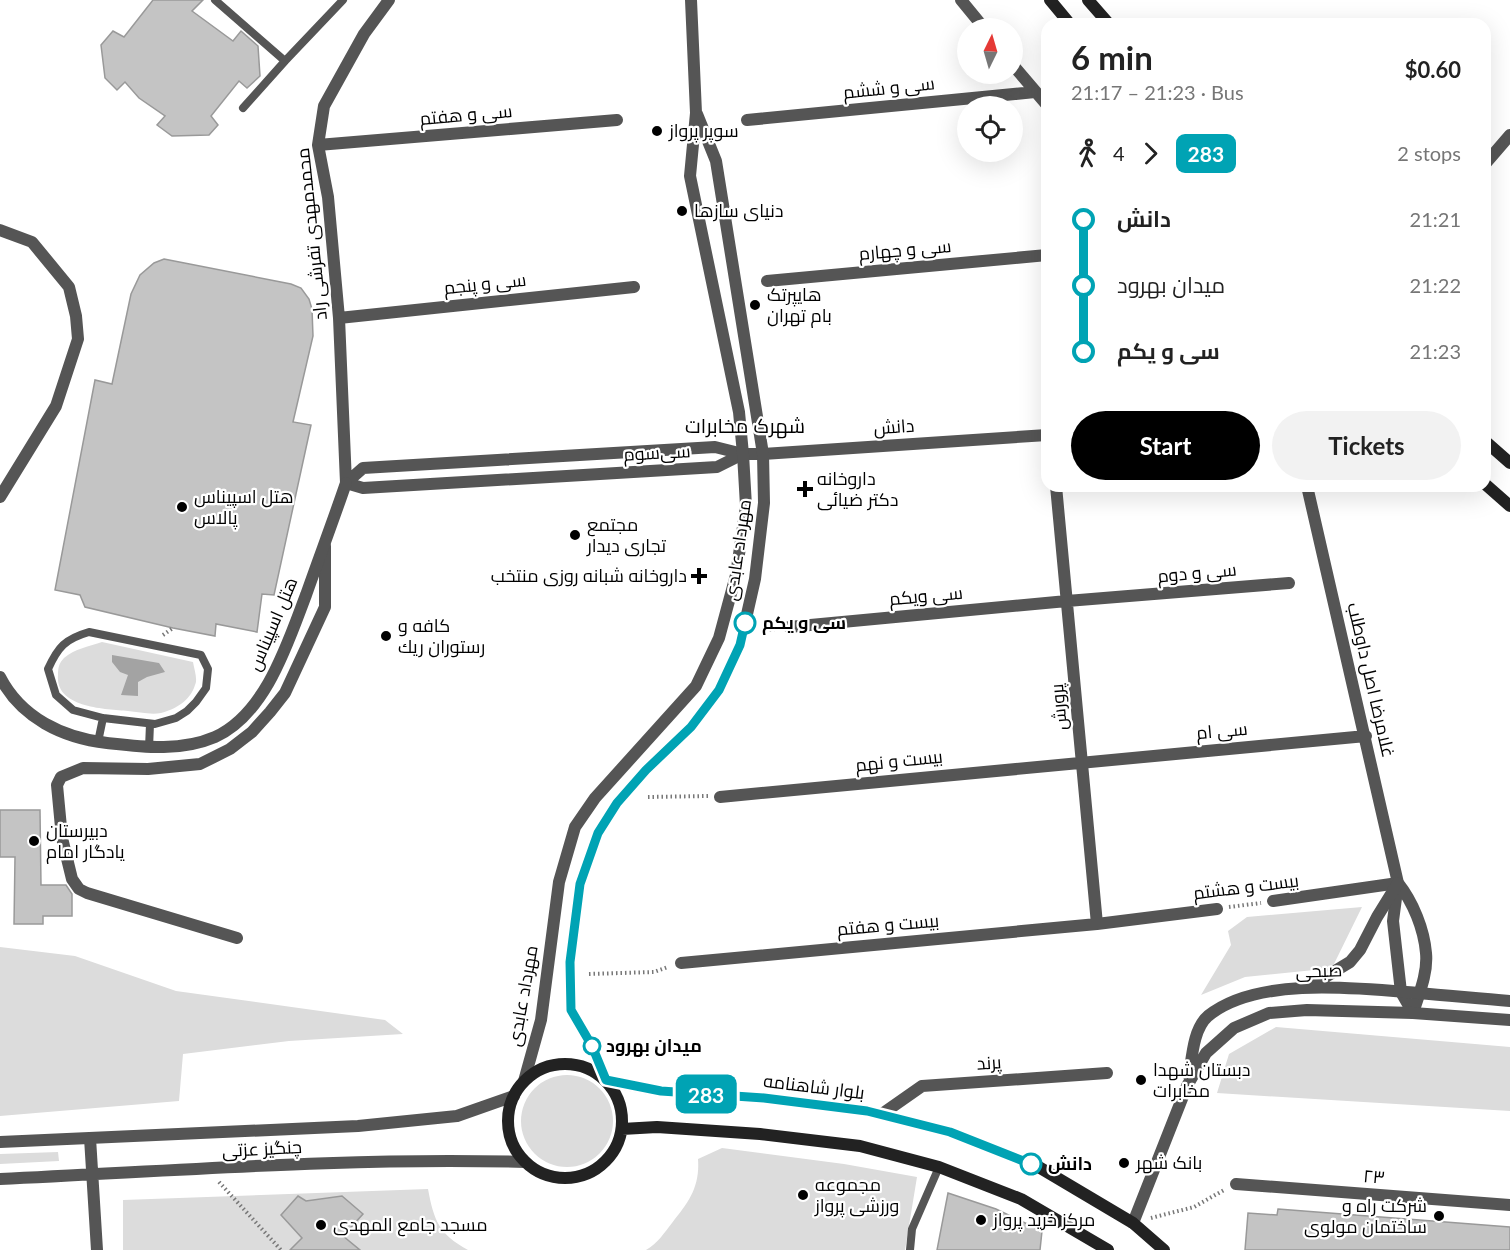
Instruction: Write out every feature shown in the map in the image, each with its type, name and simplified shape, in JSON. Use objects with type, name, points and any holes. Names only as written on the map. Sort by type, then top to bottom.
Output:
[{"type":"main road","points":[[1050,0],[1065,18]]},
{"type":"main road","points":[[1088,0],[1104,18]]},
{"type":"main road","points":[[1491,446],[1510,463]]},
{"type":"main road","points":[[1491,489],[1510,506]]},
{"type":"main road","points":[[574,1064],[591,1070],[606,1080],[616,1094],[622,1111],[622,1129],[617,1147],[607,1161],[592,1172],[575,1178],[557,1178],[540,1173],[525,1162],[515,1148],[509,1131],[508,1113],[514,1096],[524,1081],[539,1070],[556,1065],[574,1064]]},
{"type":"main road","name":"بلوار شاهنامه","points":[[606,1080],[661,1091],[764,1098],[882,1114],[950,1132],[1037,1166],[1133,1223],[1164,1250]]},
{"type":"main road","points":[[622,1129],[657,1127],[760,1134],[860,1146],[939,1167],[1021,1199],[1108,1250]]},
{"type":"street","name":"محمدمهدی تفرشی راد","points":[[346,483],[339,318],[328,196],[318,145],[324,106],[364,33],[389,0]]},
{"type":"street","name":"مهرداد عابدی","points":[[524,1081],[541,1020],[559,882],[575,827],[596,798],[696,686],[719,638],[736,575],[746,506],[743,454],[739,412],[690,176],[696,113],[691,0]]},
{"type":"street","points":[[961,0],[976,18]]},
{"type":"street","points":[[1023,77],[1041,98]]},
{"type":"street","name":"سی و ششم","points":[[747,120],[1035,92]]},
{"type":"street","name":"مهرداد عابدی","points":[[606,1080],[592,1046],[571,1010],[570,962],[580,884],[598,833],[617,803],[698,718],[719,690],[740,645],[755,579],[764,503],[763,454],[716,161],[696,113]]},
{"type":"street","name":"سی و هفتم","points":[[318,145],[617,120]]},
{"type":"street","points":[[1491,157],[1510,135]]},
{"type":"street","points":[[0,230],[33,242],[69,287],[76,316],[78,339],[56,406],[0,497]]},
{"type":"street","name":"سی و چهارم","points":[[767,281],[1041,256]]},
{"type":"street","name":"سی و پنجم","points":[[339,318],[634,287]]},
{"type":"street","name":"دانش","points":[[743,454],[1041,435]]},
{"type":"street","name":"سی‌سوم","points":[[346,483],[363,468],[715,447],[743,454]]},
{"type":"street","name":"سی‌سوم","points":[[346,483],[363,488],[717,467],[743,454]]},
{"type":"street","name":"هتل اسپیناس","points":[[0,677],[24,708],[62,734],[81,740],[149,748],[193,744],[216,737],[250,709],[268,684],[289,642],[346,483]]},
{"type":"street","name":"پرورش","points":[[1057,492],[1097,924]]},
{"type":"street","name":"غلامرضا اصل داوطلب","points":[[1308,492],[1398,883],[1394,921],[1401,992],[1413,1013]]},
{"type":"street","points":[[237,938],[87,893],[79,888],[72,879],[62,838],[57,785],[61,777],[83,768],[148,769],[200,764],[230,749],[252,732],[285,693],[324,607],[325,545]]},
{"type":"street","name":"سی و دوم","points":[[1067,601],[1289,584]]},
{"type":"street","name":"سی ویکم","points":[[789,627],[1067,601]]},
{"type":"street","name":"سی ام","points":[[1082,762],[1366,736]]},
{"type":"street","name":"بیست و نهم","points":[[720,797],[1082,762]]},
{"type":"street","points":[[1307,988],[1350,962],[1360,950],[1398,883]]},
{"type":"street","name":"غلامرضا اصل داوطلب","points":[[1398,883],[1413,907],[1426,954],[1413,1013]]},
{"type":"street","name":"بیست و هشتم","points":[[1273,902],[1398,883]]},
{"type":"street","name":"بیست و هشتم","points":[[1097,924],[1217,909]]},
{"type":"street","name":"بیست و هفتم","points":[[681,963],[1097,924]]},
{"type":"street","name":"صبحی","points":[[1187,1086],[1197,1032],[1207,1017],[1252,995],[1307,988],[1366,988],[1510,1001]]},
{"type":"street","name":"صبحی","points":[[1133,1223],[1187,1086],[1206,1053],[1234,1028],[1269,1013],[1307,1010],[1413,1013],[1510,1020]]},
{"type":"street","name":"پرند","points":[[882,1114],[913,1090],[922,1086],[1107,1073]]},
{"type":"street","name":"چنگیز عزتی","points":[[0,1142],[358,1126],[457,1116],[514,1096]]},
{"type":"street","points":[[90,1138],[97,1250]]},
{"type":"street","name":"چنگیز عزتی","points":[[0,1179],[372,1162],[464,1160],[525,1162]]},
{"type":"street","name":"۲۳","points":[[1236,1184],[1510,1206]]},
{"type":"lane","points":[[215,0],[285,61]]},
{"type":"lane","points":[[243,108],[343,0]]},
{"type":"lane","points":[[88,632],[201,655],[208,669],[206,688],[187,711],[176,718],[150,724],[103,718],[73,710],[56,695],[48,669],[57,650],[72,637],[88,632]]},
{"type":"lane","points":[[98,742],[103,718]]},
{"type":"lane","points":[[149,748],[150,724]]},
{"type":"lane","points":[[910,1250],[912,1229],[939,1167]]},
{"type":"path","points":[[648,796],[720,797]]},
{"type":"path","name":"بیست و هشتم","points":[[1217,909],[1273,902]]},
{"type":"path","points":[[589,974],[654,972],[681,963]]},
{"type":"path","points":[[207,1169],[281,1250]]},
{"type":"path","points":[[1133,1223],[1194,1206],[1236,1184]]},
{"type":"shaded area","points":[[102,642],[193,662],[196,683],[193,691],[177,707],[157,714],[95,707],[73,700],[59,686],[60,664],[72,652]]},
{"type":"shaded area","points":[[112,655],[159,663],[165,672],[138,682],[138,696],[121,695],[128,675],[120,672],[112,662]]},
{"type":"shaded area","points":[[1362,907],[1333,966],[1245,977],[1201,995],[1231,945],[1228,931],[1247,917]]},
{"type":"shaded area","points":[[0,947],[75,956],[176,991],[385,1020],[403,1034],[289,1041],[183,1054],[179,1101],[0,1116]]},
{"type":"shaded area","points":[[1276,1027],[1510,1047],[1510,1111],[1217,1093],[1229,1054]]},
{"type":"shaded area","points":[[567,1075],[585,1078],[600,1088],[610,1103],[613,1121],[610,1139],[600,1154],[585,1164],[567,1167],[549,1164],[534,1154],[524,1139],[521,1121],[524,1103],[534,1088],[549,1078]]},
{"type":"shaded area","name":"مجموعه ورزشی پرواز","points":[[722,1148],[844,1164],[917,1177],[905,1250],[646,1250],[660,1238],[692,1194],[697,1178],[698,1159]]},
{"type":"shaded area","points":[[58,1152],[59,1161],[0,1164],[0,1154]]},
{"type":"shaded area","points":[[428,1189],[439,1225],[450,1238],[468,1250],[123,1250],[123,1200]]},
{"type":"building","points":[[153,0],[203,0],[192,11],[233,41],[241,31],[258,46],[260,76],[247,88],[239,81],[211,116],[218,125],[209,135],[172,136],[157,125],[165,116],[139,98],[125,82],[117,90],[105,78],[101,45],[113,31],[124,37]]},
{"type":"building","name":"هتل اسپیناس پالاس","points":[[164,259],[291,284],[301,288],[309,299],[312,309],[313,336],[293,422],[311,425],[274,595],[262,594],[257,632],[216,624],[215,636],[173,628],[85,607],[80,595],[55,590],[95,380],[112,384],[131,294],[140,275],[154,263]]},
{"type":"building","points":[[0,810],[40,810],[41,885],[66,885],[72,894],[72,916],[43,916],[43,924],[14,924],[15,857],[0,857]]},
{"type":"building","name":"مرکز خرید پرواز","points":[[948,1193],[996,1209],[1042,1231],[1040,1250],[937,1250]]},
{"type":"building","name":"مسجد جامع المهدی","points":[[298,1196],[306,1201],[342,1196],[363,1214],[343,1236],[360,1250],[290,1250],[302,1238],[281,1215]]},
{"type":"building","points":[[1278,1209],[1510,1227],[1510,1250],[1245,1250],[1248,1213],[1277,1215]]},
{"type":"bus line","name":"283","points":[[745,623],[740,645],[719,690],[691,727],[646,770],[617,803],[598,833],[580,884],[570,962],[571,1010],[592,1046],[606,1080],[661,1091],[764,1098],[867,1111],[950,1132],[1031,1164]]},
{"type":"place","name":"سوپر پرواز","points":[[657,131]]},
{"type":"place","name":"دنیای سازها","points":[[682,211]]},
{"type":"place","name":"هایپرتک بام تهران","points":[[755,305]]},
{"type":"place","name":"داروخانه دکتر ضیائی","points":[[805,489]]},
{"type":"place","name":"هتل اسپیناس پالاس","points":[[182,507]]},
{"type":"place","name":"مجتمع تجاری دیدار","points":[[575,535]]},
{"type":"place","name":"داروخانه شبانه روزی منتخب","points":[[699,576]]},
{"type":"place","name":"سی و یکم","points":[[745,623]]},
{"type":"place","name":"كافه و رستوران ريك","points":[[386,636]]},
{"type":"place","name":"دبیرستان یادگار امام","points":[[34,841]]},
{"type":"place","name":"میدان بهرود","points":[[592,1046]]},
{"type":"place","name":"دبستان شهدا مخابرات","points":[[1141,1080]]},
{"type":"place","name":"بانک شهر","points":[[1124,1163]]},
{"type":"place","name":"دانش","points":[[1031,1164]]},
{"type":"place","name":"مجموعه ورزشی پرواز","points":[[803,1195]]},
{"type":"place","name":"شرکت راه و ساختمان مولوی","points":[[1439,1216]]},
{"type":"place","name":"مرکز خرید پرواز","points":[[981,1220]]},
{"type":"place","name":"مسجد جامع المهدی","points":[[321,1225]]},
{"type":"district","name":"شهرک مخابرات","points":[[745,426]]}]
